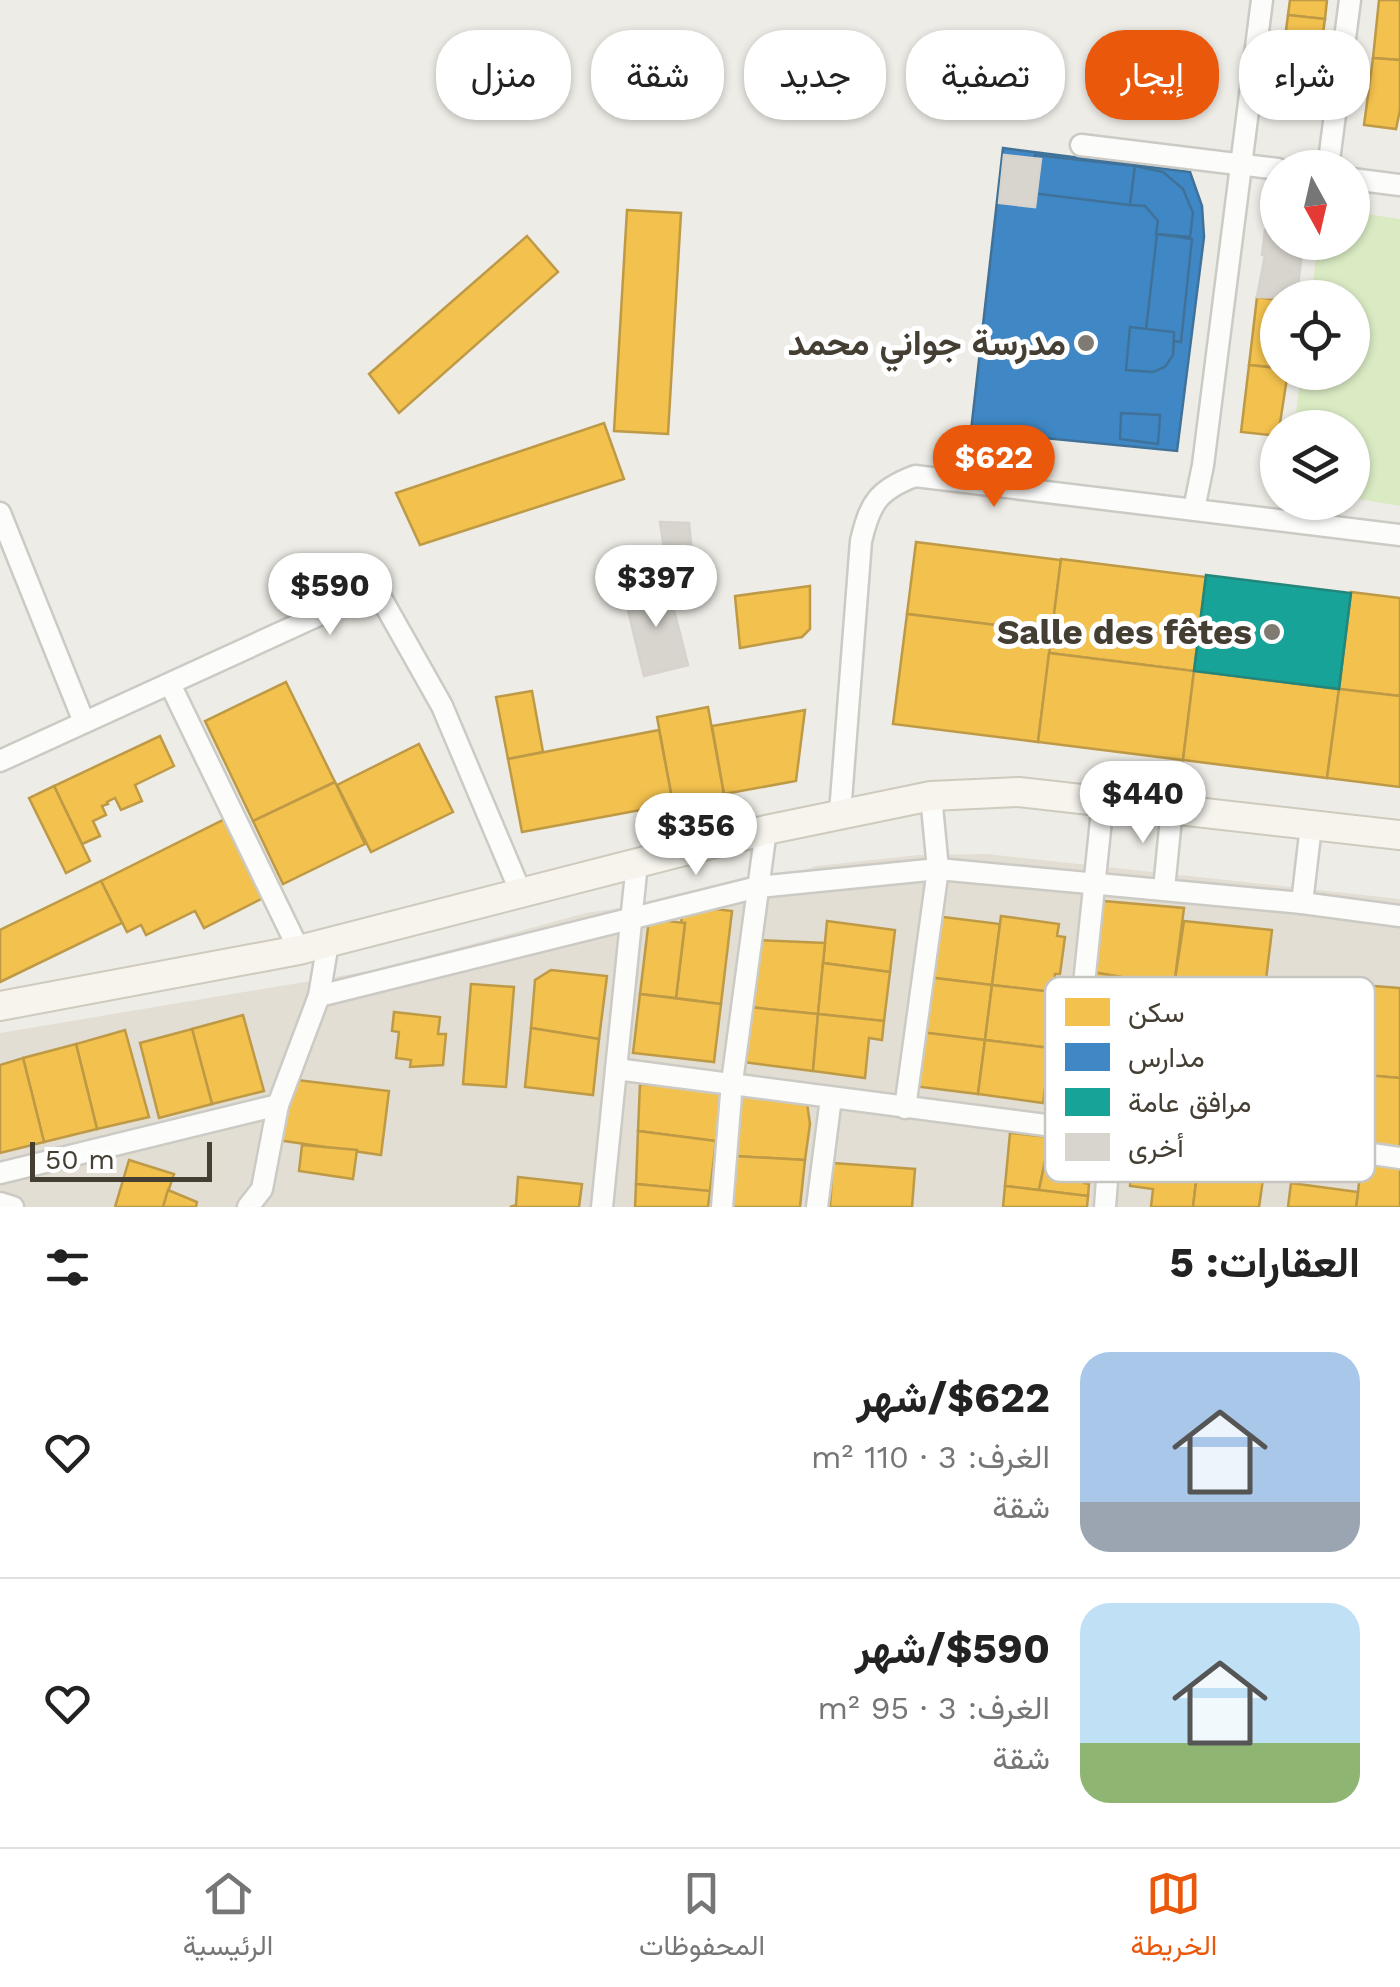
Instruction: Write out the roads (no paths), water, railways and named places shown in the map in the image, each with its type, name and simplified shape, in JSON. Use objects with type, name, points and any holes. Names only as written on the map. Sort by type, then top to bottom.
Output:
[{"type":"main road","points":[[0,1006],[299,950],[766,830],[930,796],[1019,792],[1400,835]]},
{"type":"street","points":[[1194,510],[1203,466],[1262,0]]},
{"type":"street","points":[[1330,150],[1350,0]]},
{"type":"street","points":[[1081,146],[1260,167]]},
{"type":"street","points":[[1370,181],[1400,185]]},
{"type":"street","points":[[840,814],[860,541],[874,503],[890,485],[915,476],[1400,534]]},
{"type":"street","points":[[0,513],[84,722]]},
{"type":"street","points":[[0,761],[376,589],[442,706],[521,892]]},
{"type":"street","points":[[170,684],[299,950]]},
{"type":"street","points":[[905,1108],[938,870],[930,796]]},
{"type":"street","points":[[1084,977],[1103,801]]},
{"type":"street","points":[[1164,889],[1172,808]]},
{"type":"street","points":[[1302,903],[1311,826]]},
{"type":"street","points":[[722,1207],[732,1082],[766,830]]},
{"type":"street","points":[[602,1207],[638,863]]},
{"type":"street","points":[[319,996],[758,886],[938,870],[1164,889],[1400,916]]},
{"type":"street","points":[[248,1207],[263,1198],[278,1105],[319,996],[328,943]]},
{"type":"street","points":[[616,1068],[1045,1125]]},
{"type":"street","points":[[817,1207],[831,1098]]},
{"type":"street","points":[[0,1173],[278,1105]]},
{"type":"street","points":[[1375,1154],[1400,1158]]},
{"type":"street","points":[[0,1203],[12,1207]]},
{"type":"place","name":"مدرسة جواني محمد","points":[[1086,343]]},
{"type":"place","name":"Salle des fêtes","points":[[1272,632]]}]
